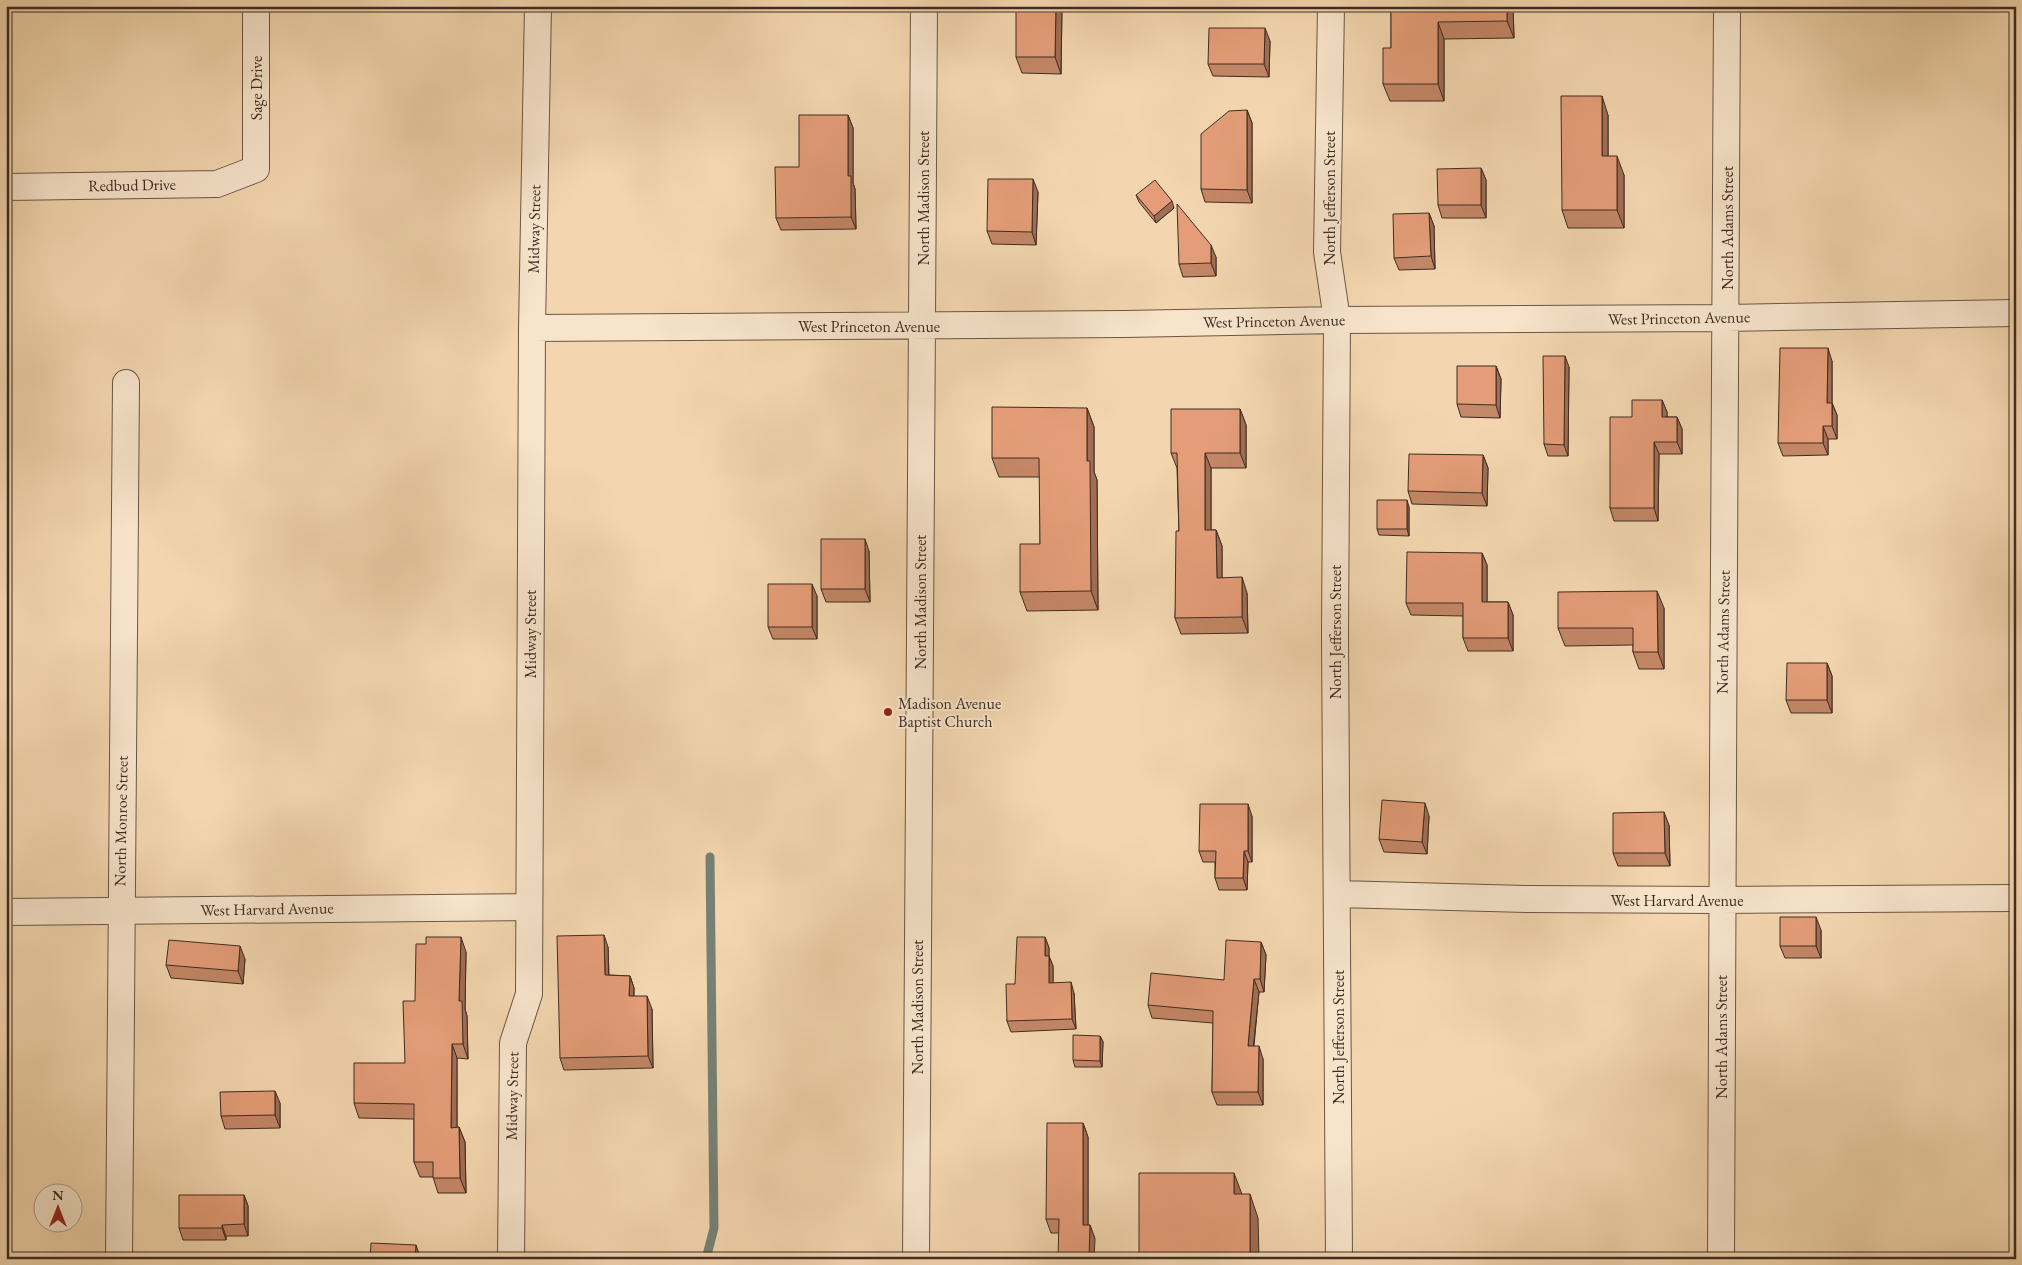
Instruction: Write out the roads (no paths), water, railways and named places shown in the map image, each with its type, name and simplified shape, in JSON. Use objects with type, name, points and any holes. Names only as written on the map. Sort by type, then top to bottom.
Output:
[{"type":"street","name":"Sage Drive","points":[[256,6],[256,169]]},
{"type":"street","name":"Midway Street","points":[[510,1259],[513,1043],[529,994],[532,328],[538,6]]},
{"type":"street","name":"North Madison Street","points":[[916,1259],[924,6]]},
{"type":"street","name":"North Jefferson Street","points":[[1330,6],[1327,252],[1337,320],[1334,635],[1338,894],[1339,1259]]},
{"type":"street","name":"North Adams Street","points":[[1721,1259],[1721,900],[1727,6]]},
{"type":"street","name":"Redbud Drive","points":[[6,187],[217,184],[256,169]]},
{"type":"street","name":"West Princeton Avenue","points":[[532,328],[1726,318],[2016,313]]},
{"type":"street","name":"North Monroe Street","points":[[119,1259],[126,383]]},
{"type":"street","name":"West Harvard Avenue","points":[[1338,894],[1528,899],[2016,898]]},
{"type":"street","name":"West Harvard Avenue","points":[[6,912],[529,907]]},
{"type":"waterway","points":[[706,1259],[714,1228],[710,857]]},
{"type":"place","name":"Madison Avenue Baptist Church","points":[[888,712]]}]
